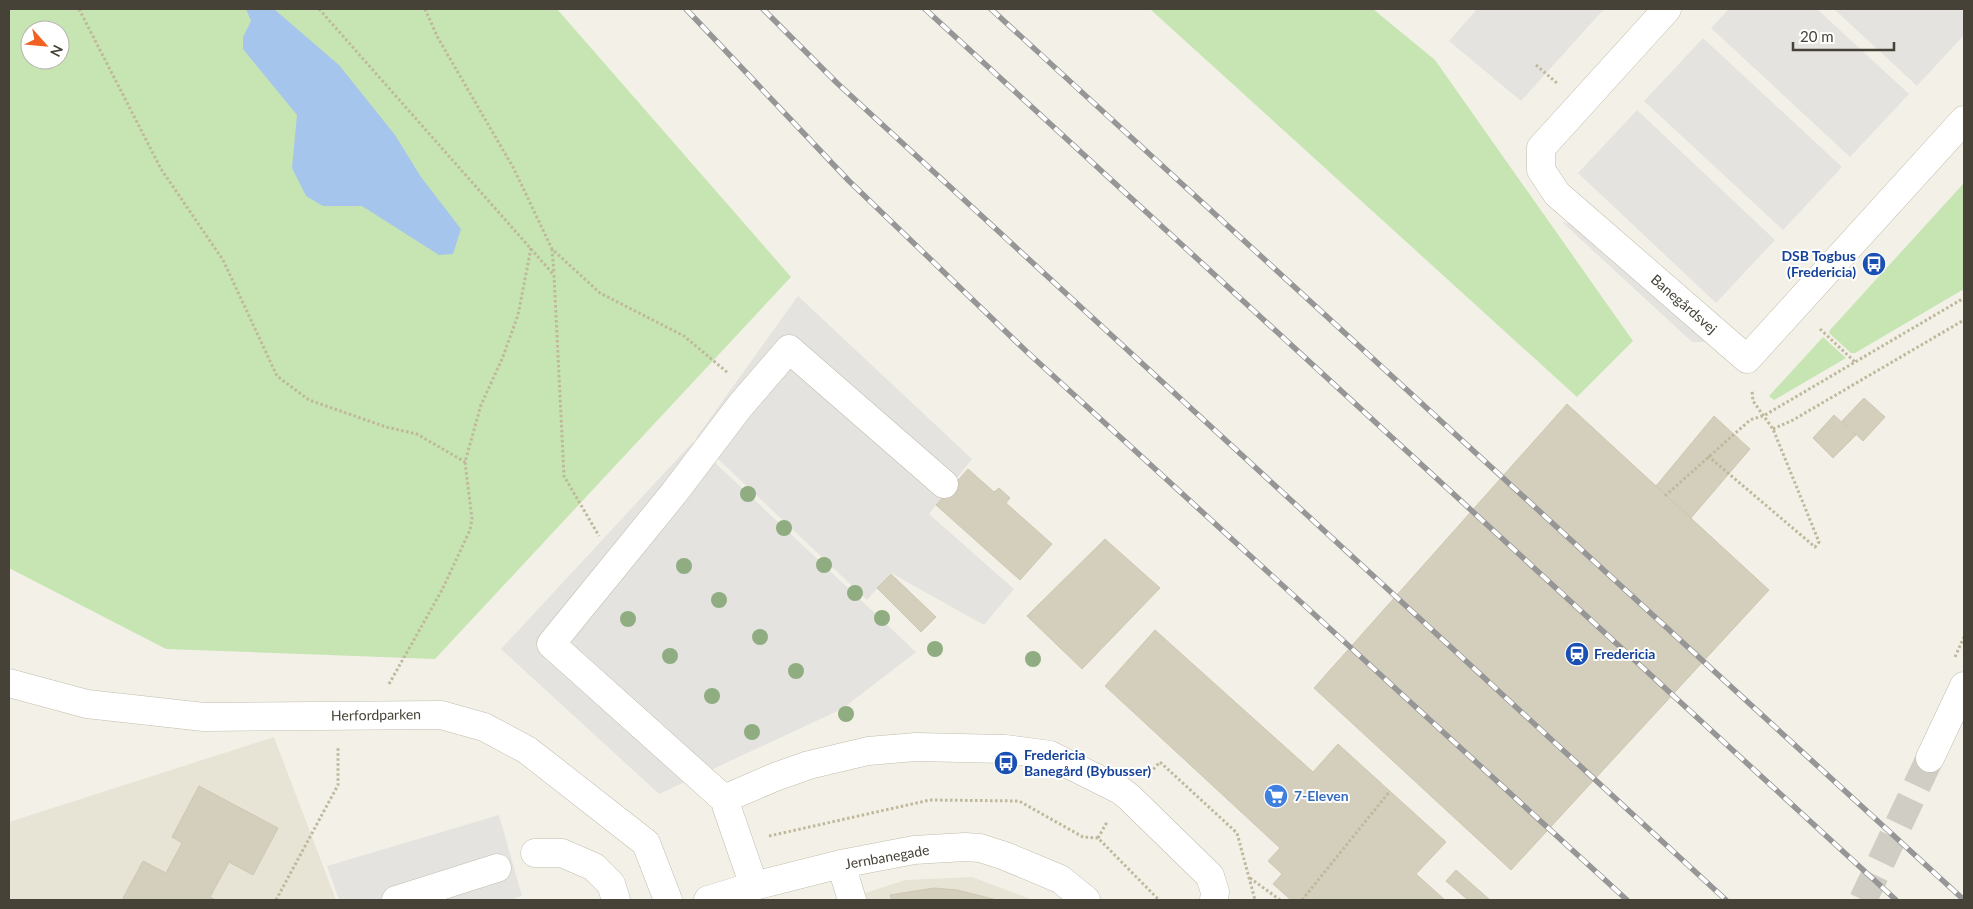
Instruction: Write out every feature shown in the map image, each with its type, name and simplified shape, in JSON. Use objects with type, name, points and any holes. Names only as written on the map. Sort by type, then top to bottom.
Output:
[{"type":"street","name":"Banegårdsvej","points":[[1668,9],[1541,148],[1541,170],[1557,194],[1748,360],[1964,120]]},
{"type":"street","points":[[754,886],[724,799],[551,644],[674,493],[740,406],[789,349],[944,484]]},
{"type":"street","name":"Herfordparken","points":[[9,683],[87,704],[204,717],[441,714],[484,727],[527,750],[646,843],[668,900]]},
{"type":"street","points":[[1930,758],[1964,686]]},
{"type":"street","points":[[724,799],[774,777],[809,765],[868,751],[916,746],[960,746],[1050,755],[1120,790],[1129,797],[1210,876],[1215,892],[1214,900]]},
{"type":"street","name":"Jernbanegade","points":[[708,900],[841,864],[914,850],[965,847],[980,848],[1005,856],[1060,879],[1086,900]]},
{"type":"street","points":[[535,853],[562,853],[594,866],[611,884],[616,900]]},
{"type":"street","points":[[841,864],[852,900]]},
{"type":"street","points":[[396,900],[496,868]]},
{"type":"path","points":[[79,9],[161,169],[223,260],[277,376],[309,400],[386,427],[416,434],[465,462]]},
{"type":"path","points":[[319,9],[554,275]]},
{"type":"path","points":[[424,9],[438,38],[514,170],[552,249],[564,476],[603,543],[617,562]]},
{"type":"path","points":[[372,715],[442,590],[470,530],[472,519],[465,462],[481,405],[502,359],[518,315],[531,248]]},
{"type":"path","points":[[552,249],[600,293],[684,336],[753,392]]},
{"type":"path","points":[[1665,496],[1750,420],[1765,415],[1964,298]]},
{"type":"path","points":[[1773,429],[1792,420],[1964,320]]},
{"type":"path","points":[[1820,328],[1855,362]]},
{"type":"path","points":[[1708,456],[1815,547],[1819,542],[1773,429],[1765,415]]},
{"type":"path","points":[[276,900],[338,785],[338,716]]},
{"type":"path","points":[[1150,773],[1160,762],[1237,833],[1255,900]]},
{"type":"path","points":[[1303,900],[1390,791]]},
{"type":"path","points":[[1098,838],[1107,822]]},
{"type":"path","points":[[1249,878],[1280,900]]},
{"type":"shaded area","points":[[1477,9],[1604,9],[1521,101],[1449,41]]},
{"type":"shaded area","points":[[1729,9],[1817,9],[1909,94],[1850,157],[1711,28]]},
{"type":"shaded area","points":[[1834,9],[1961,9],[1964,12],[1964,35],[1917,86]]},
{"type":"shaded area","points":[[1703,38],[1842,167],[1783,230],[1644,101]]},
{"type":"shaded area","points":[[1637,110],[1775,240],[1716,303],[1578,173]]},
{"type":"shaded area","points":[[1562,222],[1579,226],[1709,342],[1692,342]]},
{"type":"shaded area","points":[[798,296],[972,459],[929,514],[1014,589],[984,625],[891,573],[867,600],[696,438]]},
{"type":"shaded area","points":[[693,442],[916,652],[842,709],[659,794],[501,649]]},
{"type":"shaded area","points":[[274,737],[336,900],[9,900],[9,822]]},
{"type":"shaded area","points":[[499,815],[522,896],[511,900],[339,900],[327,866]]},
{"type":"shaded area","points":[[972,877],[1033,900],[844,900],[905,880]]},
{"type":"green space","points":[[9,9],[557,9],[791,277],[435,659],[166,649],[9,568]]},
{"type":"green space","points":[[1150,9],[1373,9],[1435,60],[1633,341],[1577,397]]},
{"type":"green space","points":[[1964,183],[1964,289],[1855,353],[1851,353],[1829,333],[1830,330]]},
{"type":"green space","points":[[1823,337],[1846,358],[1774,400],[1769,396]]},
{"type":"water","points":[[246,9],[274,9],[339,65],[395,135],[421,177],[461,229],[453,254],[439,255],[362,206],[323,206],[306,196],[292,168],[297,115],[243,49],[243,37],[251,21]]},
{"type":"building","points":[[1864,398],[1885,417],[1863,441],[1842,421]]},
{"type":"building","points":[[1567,404],[1769,590],[1511,870],[1314,688]]},
{"type":"building","points":[[1834,415],[1856,435],[1833,458],[1813,438]]},
{"type":"building","points":[[1714,416],[1750,449],[1691,518],[1656,486]]},
{"type":"building","points":[[968,469],[994,492],[999,488],[1010,498],[1006,503],[1052,544],[1020,580],[936,505]]},
{"type":"building","points":[[1105,539],[1160,588],[1082,669],[1027,616]]},
{"type":"building","points":[[891,574],[936,617],[921,632],[877,588]]},
{"type":"building","points":[[1155,630],[1313,772],[1338,744],[1446,842],[1416,874],[1445,900],[1291,900],[1273,884],[1282,874],[1268,861],[1280,848],[1105,686]]},
{"type":"building","points":[[199,786],[278,828],[253,875],[229,862],[210,897],[216,900],[122,900],[143,861],[166,873],[182,843],[172,837]]},
{"type":"building","points":[[1456,870],[1490,900],[1468,900],[1446,881]]},
{"type":"building","points":[[934,888],[957,890],[997,900],[892,900],[890,895]]},
{"type":"tunnel","points":[[1863,900],[1930,758]]},
{"type":"railway","points":[[686,9],[849,181],[1026,351],[1627,900]]},
{"type":"railway","points":[[763,9],[837,83],[1726,900]]},
{"type":"railway","points":[[925,9],[1896,900]]},
{"type":"railway","points":[[991,9],[1964,900]]},
{"type":"place","name":"DSB Togbus (Fredericia)","points":[[1874,264]]},
{"type":"place","name":"Fredericia","points":[[1577,654]]},
{"type":"place","name":"Fredericia Banegård (Bybusser)","points":[[1006,763]]},
{"type":"place","name":"7-Eleven","points":[[1276,796]]}]
